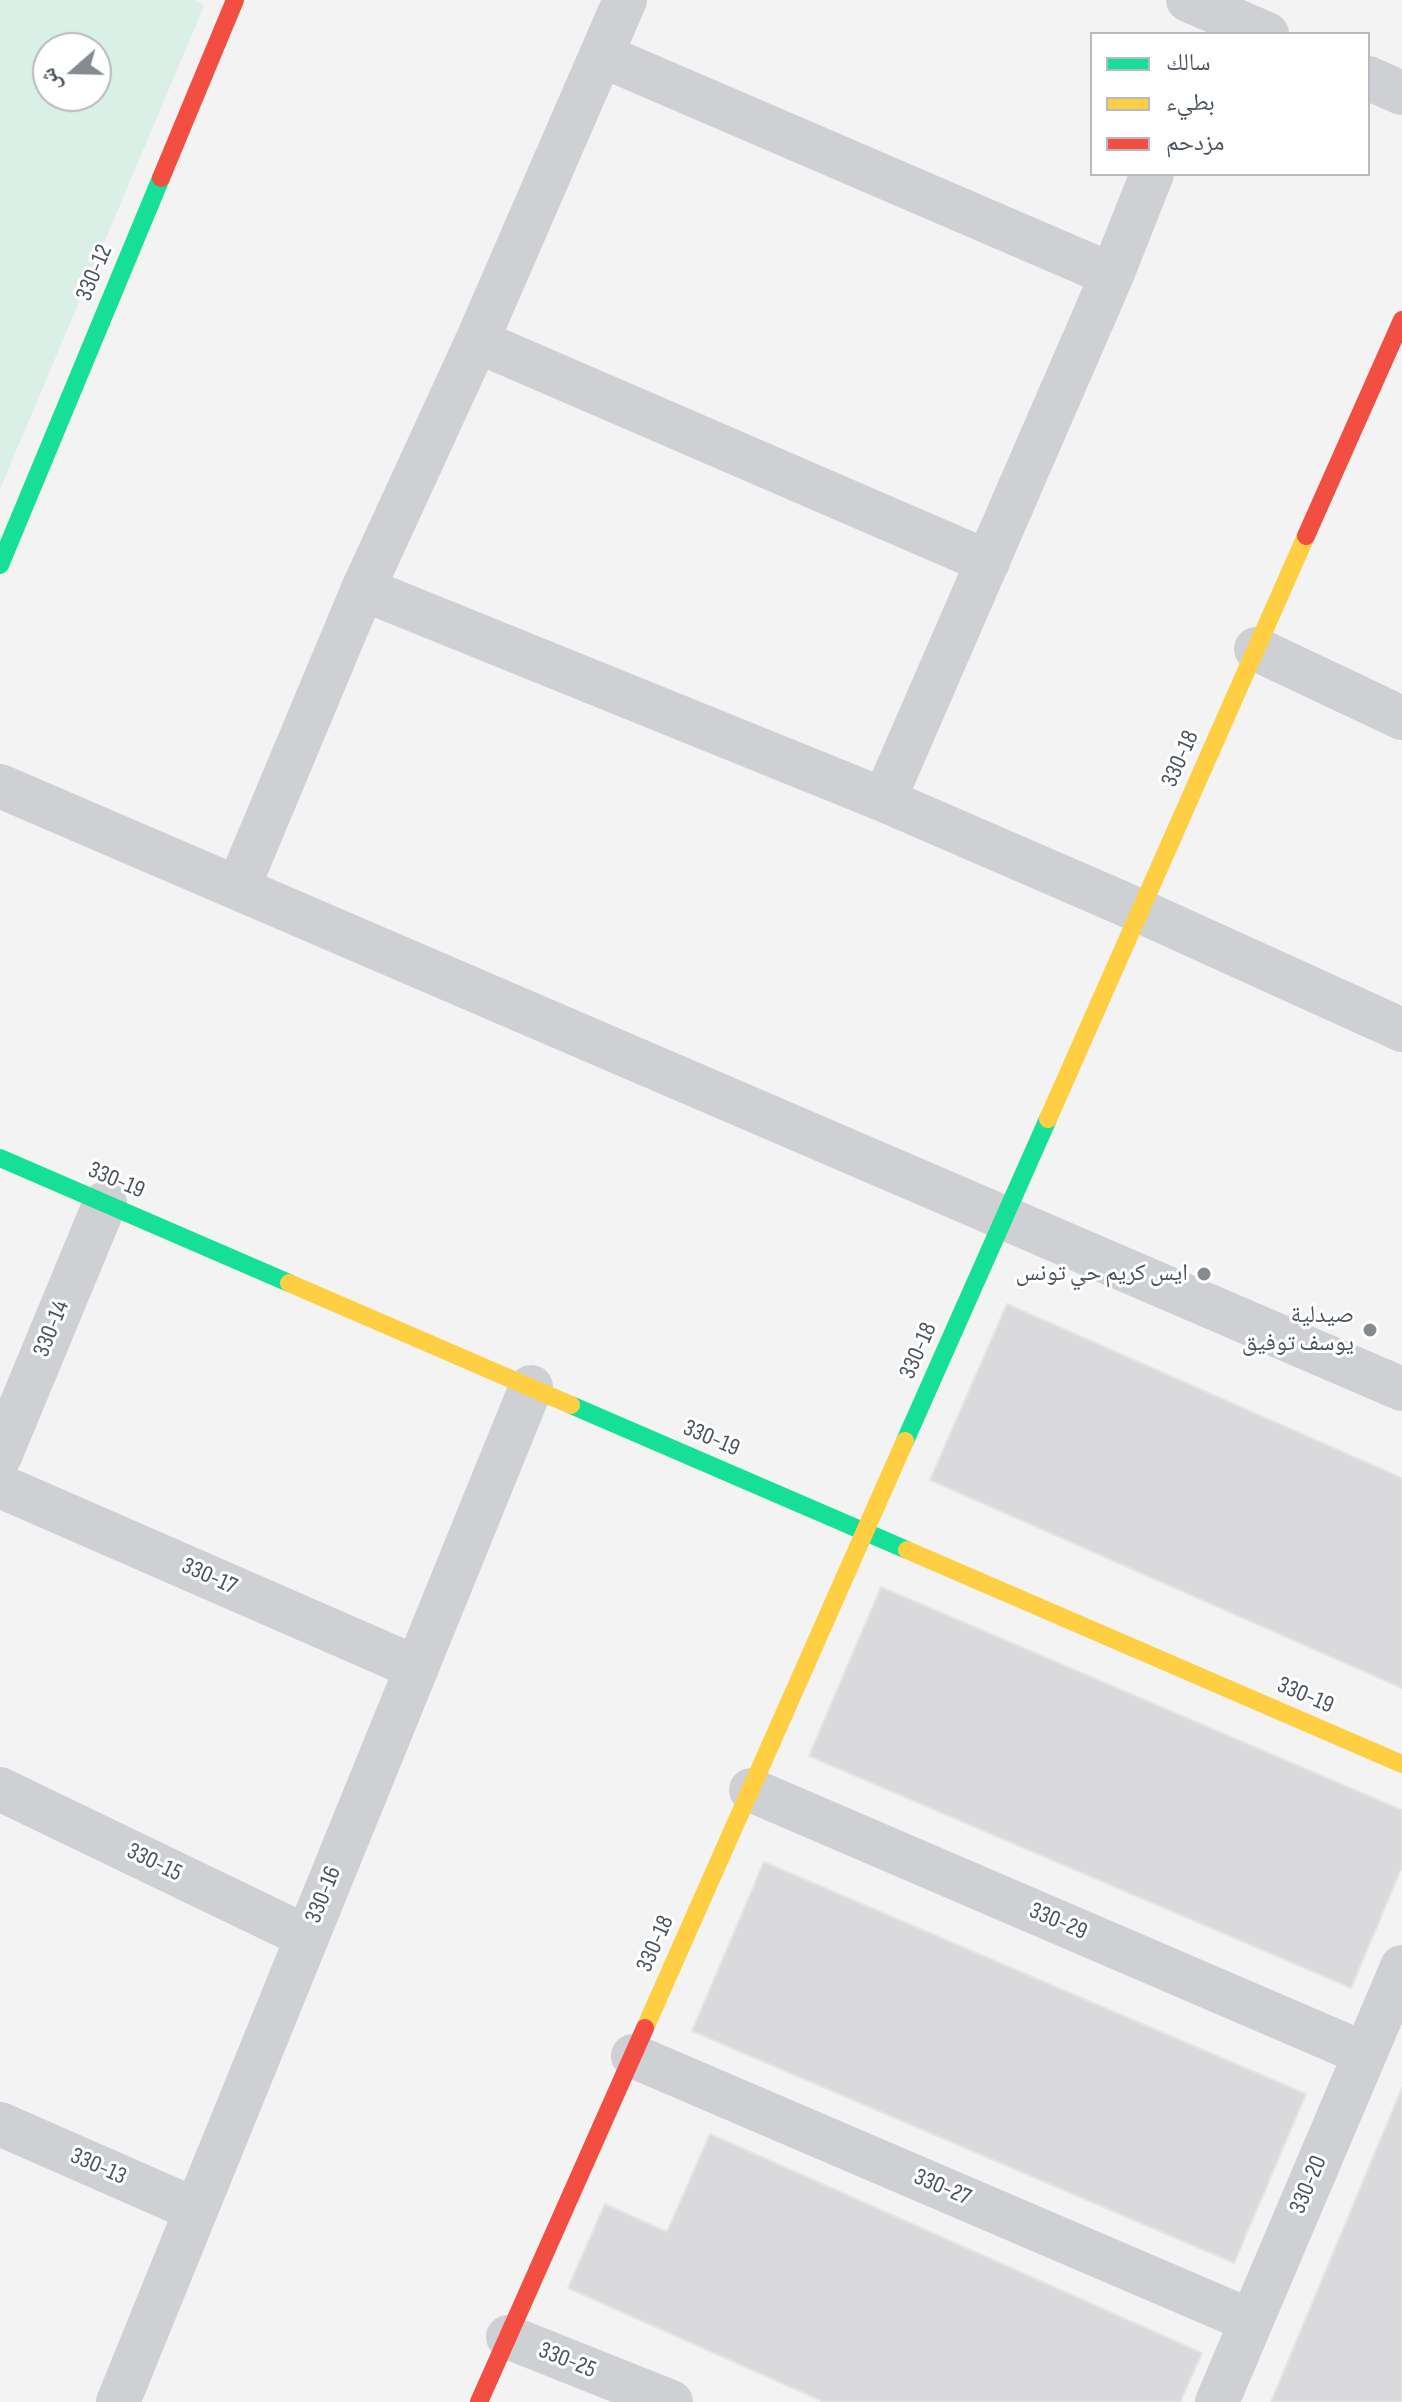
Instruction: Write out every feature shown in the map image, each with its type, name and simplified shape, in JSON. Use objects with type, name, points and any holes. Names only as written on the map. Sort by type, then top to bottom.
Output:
[{"type":"street","name":"330-12","points":[[0,565],[235,0]]},
{"type":"street","points":[[238,888],[363,589],[477,341],[625,0]]},
{"type":"street","points":[[1208,11],[1262,32]]},
{"type":"street","points":[[601,55],[1112,275]]},
{"type":"street","points":[[1370,79],[1402,93]]},
{"type":"street","points":[[884,800],[1112,275],[1151,176]]},
{"type":"street","name":"330-18","points":[[479,2402],[1256,649],[1390,381],[1402,320]]},
{"type":"street","points":[[477,341],[988,562]]},
{"type":"street","points":[[363,589],[884,800],[1140,911],[1402,1030]]},
{"type":"street","points":[[1256,649],[1402,718]]},
{"type":"street","points":[[0,786],[1402,1389]]},
{"type":"street","name":"330-19","points":[[0,1158],[1402,1764]]},
{"type":"street","name":"330-14","points":[[0,1456],[105,1203]]},
{"type":"street","name":"330-16","points":[[118,2402],[531,1387]]},
{"type":"street","name":"330-17","points":[[0,1486],[417,1668]]},
{"type":"street","name":"330-15","points":[[0,1789],[307,1937]]},
{"type":"street","name":"330-29","points":[[751,1790],[1365,2054]]},
{"type":"street","name":"330-20","points":[[1217,2402],[1402,1967]]},
{"type":"street","name":"330-27","points":[[633,2056],[1251,2321]]},
{"type":"street","name":"330-13","points":[[0,2124],[196,2210]]},
{"type":"street","name":"330-25","points":[[508,2337],[671,2402]]},
{"type":"green space","points":[[0,0],[195,0],[204,6],[0,489]]},
{"type":"building","points":[[1007,1304],[1402,1478],[1402,1688],[930,1480]]},
{"type":"building","points":[[881,1587],[1402,1810],[1402,1867],[1351,1988],[809,1756]]},
{"type":"building","points":[[764,1862],[1306,2094],[1234,2263],[692,2031]]},
{"type":"building","points":[[1402,2088],[1402,2402],[1271,2402]]},
{"type":"building","points":[[710,2134],[1202,2353],[1180,2402],[824,2402],[568,2288],[605,2204],[667,2232]]},
{"type":"traffic: fast","points":[[0,565],[161,178]]},
{"type":"traffic: fast","points":[[905,1441],[1048,1119]]},
{"type":"traffic: fast","points":[[0,1158],[289,1283]]},
{"type":"traffic: fast","points":[[571,1405],[907,1550]]},
{"type":"traffic: slow","points":[[1048,1119],[1306,536]]},
{"type":"traffic: slow","points":[[289,1283],[571,1405]]},
{"type":"traffic: slow","points":[[645,2028],[905,1441]]},
{"type":"traffic: slow","points":[[907,1550],[1402,1764]]},
{"type":"traffic: jam","points":[[161,178],[235,0]]},
{"type":"traffic: jam","points":[[1306,536],[1402,320]]},
{"type":"traffic: jam","points":[[479,2402],[645,2028]]},
{"type":"place","name":"ايس كريم حي تونس","points":[[1204,1274]]},
{"type":"place","name":"صيدلية يوسف توفيق","points":[[1370,1330]]}]
